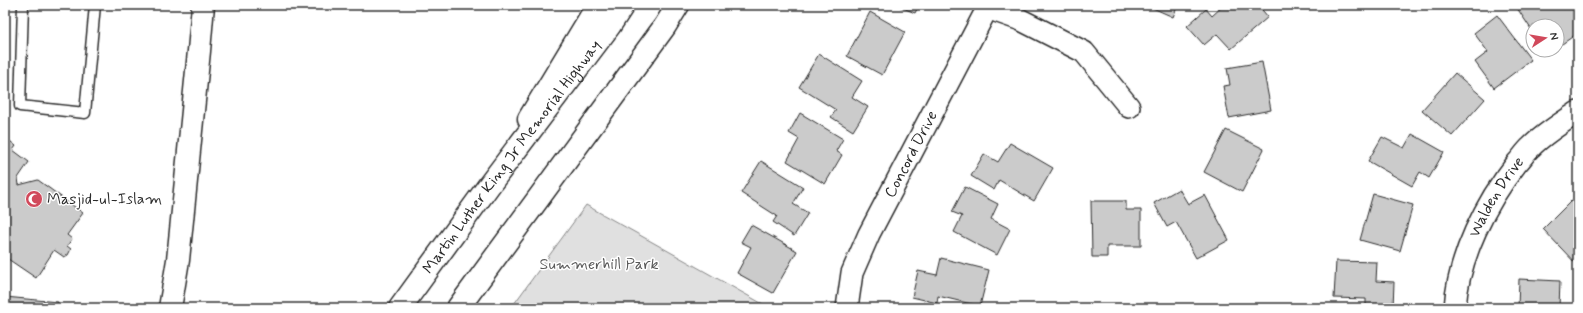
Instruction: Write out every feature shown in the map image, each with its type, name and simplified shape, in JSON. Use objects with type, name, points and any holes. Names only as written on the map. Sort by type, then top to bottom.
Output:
[{"type":"main road","points":[[170,308],[178,260],[199,51],[202,5]]},
{"type":"main road","points":[[490,184],[598,5]]},
{"type":"main road","name":"Martin Luther King Jr Memorial Highway","points":[[400,308],[490,184],[610,25],[623,5]]},
{"type":"main road","points":[[458,308],[665,26],[678,5]]},
{"type":"street","points":[[988,7],[1021,20],[1084,52],[1129,107]]},
{"type":"street","name":"Concord Drive","points":[[847,308],[852,273],[869,234],[988,7]]},
{"type":"street","name":"Walden Drive","points":[[1455,308],[1456,293],[1467,255],[1482,217],[1506,177],[1531,147],[1578,112]]},
{"type":"lane","points":[[23,5],[20,106],[85,113],[95,5]]},
{"type":"green space","name":"Summerhill Park","points":[[586,205],[770,308],[511,308]]},
{"type":"building","points":[[896,5],[919,5],[915,13]]},
{"type":"building","points":[[1146,5],[1178,5],[1173,17]]},
{"type":"building","points":[[1224,5],[1258,5],[1268,17],[1231,49],[1217,34],[1204,45],[1187,26],[1206,9],[1212,16]]},
{"type":"building","points":[[1515,5],[1560,5],[1563,9],[1569,5],[1573,5],[1578,12],[1578,33],[1565,42],[1565,18],[1525,18],[1525,20]]},
{"type":"building","points":[[870,12],[905,32],[882,75],[847,56]]},
{"type":"building","points":[[1497,15],[1525,52],[1525,58],[1529,58],[1531,60],[1494,88],[1475,62],[1488,52],[1474,33]]},
{"type":"building","points":[[819,54],[862,81],[852,97],[868,107],[853,131],[831,117],[836,110],[799,87]]},
{"type":"building","points":[[1262,62],[1271,110],[1229,118],[1223,86],[1230,85],[1227,68]]},
{"type":"building","points":[[1455,73],[1485,99],[1452,136],[1422,110]]},
{"type":"building","points":[[800,113],[843,139],[836,151],[842,155],[825,184],[787,161],[799,139],[789,133]]},
{"type":"building","points":[[1226,130],[1264,149],[1242,192],[1204,172]]},
{"type":"building","points":[[1412,134],[1444,152],[1429,178],[1420,172],[1412,186],[1368,161],[1382,137],[1404,148]]},
{"type":"building","name":"Masjid-ul-Islam","points":[[5,137],[16,146],[13,150],[29,162],[18,178],[19,185],[38,180],[83,213],[67,235],[72,239],[67,246],[71,249],[68,255],[64,257],[54,250],[36,278],[5,257]]},
{"type":"building","points":[[1010,143],[1053,168],[1034,201],[999,180],[994,190],[971,176],[984,154],[998,162]]},
{"type":"building","points":[[761,161],[803,187],[793,204],[808,213],[794,236],[773,222],[777,216],[741,193]]},
{"type":"building","points":[[965,187],[998,204],[991,219],[1010,229],[997,255],[954,232],[962,216],[952,212]]},
{"type":"building","points":[[1179,189],[1188,204],[1205,195],[1229,240],[1196,258],[1176,222],[1167,227],[1154,203]]},
{"type":"building","points":[[1373,194],[1413,205],[1400,251],[1360,240]]},
{"type":"building","points":[[1574,198],[1578,202],[1578,266],[1543,229]]},
{"type":"building","points":[[1091,201],[1126,201],[1126,210],[1141,210],[1141,246],[1107,246],[1107,257],[1092,257]]},
{"type":"building","points":[[751,225],[797,251],[773,293],[737,273],[751,247],[741,242]]},
{"type":"building","points":[[941,258],[989,270],[980,306],[938,296],[937,303],[912,297],[918,271],[937,275]]},
{"type":"building","points":[[1336,261],[1377,262],[1376,281],[1394,282],[1393,308],[1366,308],[1366,299],[1334,298]]},
{"type":"building","points":[[1519,279],[1560,281],[1559,308],[1518,308]]},
{"type":"building","points":[[5,297],[58,302],[58,308],[5,308]]},
{"type":"place","name":"Masjid-ul-Islam","points":[[34,199]]}]
